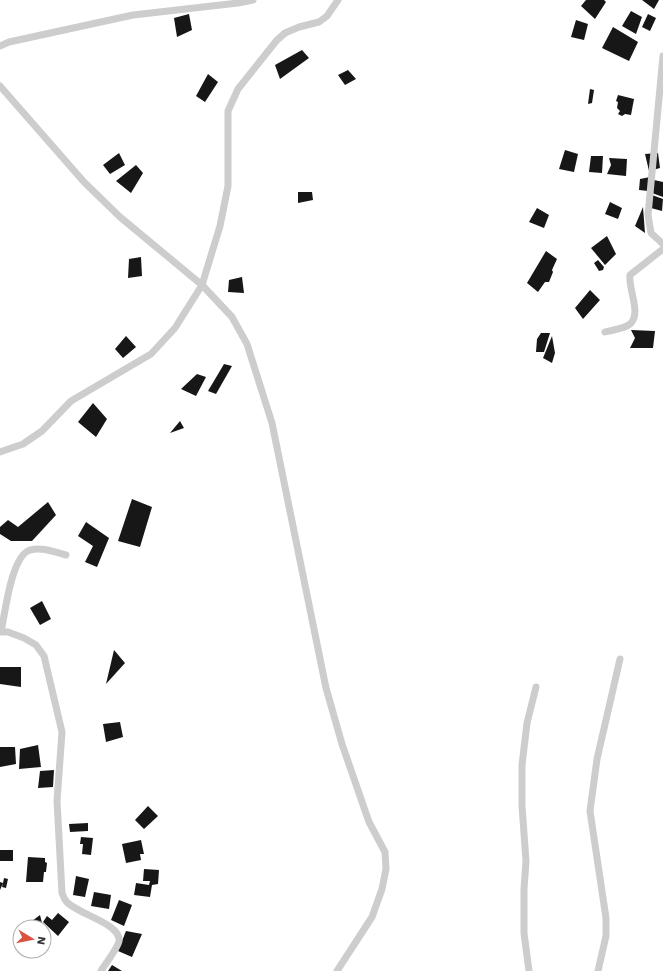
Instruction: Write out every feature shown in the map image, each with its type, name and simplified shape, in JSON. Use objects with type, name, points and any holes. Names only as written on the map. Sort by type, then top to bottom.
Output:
[{"type":"street","points":[[0,46],[9,42],[134,15],[253,0]]},
{"type":"street","points":[[0,452],[23,444],[42,431],[71,401],[151,354],[175,328],[202,285],[220,226],[228,186],[228,111],[238,89],[281,36],[299,27],[319,22],[327,16],[338,0]]},
{"type":"street","points":[[663,56],[648,215],[651,233],[663,244]]},
{"type":"street","points":[[0,86],[84,182],[120,217],[202,285],[232,317],[247,344],[272,422],[326,688],[342,744],[369,822],[385,852],[384,876],[372,917],[338,971]]},
{"type":"street","points":[[605,332],[630,325],[635,317],[635,307],[629,283],[630,275],[663,249]]},
{"type":"street","points":[[66,555],[43,548],[29,551],[20,558],[14,573],[0,632],[8,632],[30,641],[36,645],[44,656],[62,732],[57,801],[62,893],[66,902],[110,927],[117,934],[119,942],[101,971]]},
{"type":"street","points":[[598,971],[606,936],[606,918],[590,811],[597,759],[620,658]]},
{"type":"street","points":[[529,971],[524,933],[524,889],[526,861],[522,806],[522,765],[527,723],[536,688]]},
{"type":"building","points":[[586,0],[604,0],[606,2],[595,19],[581,6]]},
{"type":"building","points":[[642,0],[659,0],[654,9]]},
{"type":"building","points":[[631,11],[642,17],[636,34],[622,26]]},
{"type":"building","points":[[189,14],[192,30],[177,37],[174,18]]},
{"type":"building","points":[[648,14],[656,18],[650,31],[642,27]]},
{"type":"building","points":[[576,20],[588,24],[584,40],[571,37]]},
{"type":"building","points":[[613,27],[638,42],[629,61],[602,48]]},
{"type":"building","points":[[302,50],[309,58],[280,79],[275,65]]},
{"type":"building","points":[[348,70],[356,79],[345,85],[338,75]]},
{"type":"building","points":[[208,74],[218,82],[205,102],[196,96]]},
{"type":"building","points":[[590,89],[594,90],[592,103],[588,104]]},
{"type":"building","points":[[618,95],[634,99],[631,115],[625,114],[622,116],[618,114],[620,111],[617,108],[618,102],[616,101]]},
{"type":"building","points":[[565,150],[578,154],[574,172],[559,169]]},
{"type":"building","points":[[119,153],[125,165],[110,174],[103,165]]},
{"type":"building","points":[[658,153],[660,168],[649,171],[645,154]]},
{"type":"building","points":[[591,156],[603,156],[602,173],[589,172]]},
{"type":"building","points":[[609,158],[627,159],[626,176],[607,174],[611,165]]},
{"type":"building","points":[[136,165],[143,173],[131,193],[116,181]]},
{"type":"building","points":[[650,177],[648,191],[639,190],[640,179]]},
{"type":"building","points":[[654,180],[663,182],[663,197],[652,193]]},
{"type":"building","points":[[298,192],[312,192],[313,200],[298,203]]},
{"type":"building","points":[[652,195],[663,199],[662,211],[651,208]]},
{"type":"building","points":[[610,202],[622,208],[618,219],[605,214]]},
{"type":"building","points":[[643,207],[645,233],[635,226]]},
{"type":"building","points":[[537,208],[549,215],[544,228],[529,222]]},
{"type":"building","points":[[607,236],[616,254],[605,265],[591,248]]},
{"type":"building","points":[[546,251],[557,259],[549,282],[545,282],[538,292],[527,283]]},
{"type":"building","points":[[141,257],[142,276],[128,278],[129,259]]},
{"type":"building","points":[[598,260],[604,267],[603,270],[599,271],[594,263]]},
{"type":"building","points":[[242,277],[244,293],[228,292],[229,280]]},
{"type":"building","points":[[590,290],[600,300],[583,319],[575,308]]},
{"type":"building","points":[[631,330],[655,331],[653,348],[630,348],[635,338]]},
{"type":"building","points":[[541,333],[550,333],[544,352],[536,352],[537,339]]},
{"type":"building","points":[[126,336],[136,347],[123,358],[115,349]]},
{"type":"building","points":[[552,336],[555,353],[552,363],[543,358]]},
{"type":"building","points":[[224,364],[232,366],[216,394],[208,391]]},
{"type":"building","points":[[197,374],[206,377],[196,396],[181,389]]},
{"type":"building","points":[[93,403],[107,419],[96,437],[78,422]]},
{"type":"building","points":[[180,421],[184,428],[170,433]]},
{"type":"building","points":[[132,499],[152,507],[140,547],[118,541]]},
{"type":"building","points":[[48,502],[56,515],[32,541],[11,541],[0,534],[0,527],[8,520],[18,527]]},
{"type":"building","points":[[86,522],[109,538],[97,567],[85,562],[93,546],[78,536]]},
{"type":"building","points":[[42,601],[51,619],[40,625],[30,608]]},
{"type":"building","points":[[114,650],[125,663],[106,684]]},
{"type":"building","points":[[0,667],[21,667],[21,687],[0,684]]},
{"type":"building","points":[[120,722],[123,737],[106,742],[103,724]]},
{"type":"building","points":[[38,745],[41,767],[19,769],[20,749]]},
{"type":"building","points":[[0,747],[15,747],[16,764],[0,767]]},
{"type":"building","points":[[54,770],[53,787],[38,788],[40,771]]},
{"type":"building","points":[[148,806],[158,816],[144,829],[135,820]]},
{"type":"building","points":[[88,823],[88,831],[70,832],[69,824]]},
{"type":"building","points":[[81,837],[93,838],[91,855],[82,854],[83,844],[80,844]]},
{"type":"building","points":[[141,840],[144,854],[140,854],[141,860],[126,863],[122,844]]},
{"type":"building","points":[[0,850],[13,850],[13,861],[0,861]]},
{"type":"building","points":[[28,857],[45,858],[45,862],[47,863],[43,882],[26,882]]},
{"type":"building","points":[[144,869],[159,870],[158,884],[152,885],[150,897],[134,895],[136,883],[149,885],[150,881],[143,881]]},
{"type":"building","points":[[76,876],[89,879],[85,897],[73,895]]},
{"type":"building","points":[[4,878],[8,879],[6,888],[2,887]]},
{"type":"building","points":[[0,882],[3,883],[0,890]]},
{"type":"building","points":[[94,892],[111,895],[109,909],[91,906]]},
{"type":"building","points":[[119,900],[132,905],[124,926],[111,920]]},
{"type":"building","points":[[58,913],[69,922],[58,936],[52,930],[52,920]]},
{"type":"building","points":[[40,915],[41,919],[35,919]]},
{"type":"building","points":[[126,931],[142,934],[132,957],[118,951]]},
{"type":"building","points":[[112,965],[122,971],[108,971]]}]
